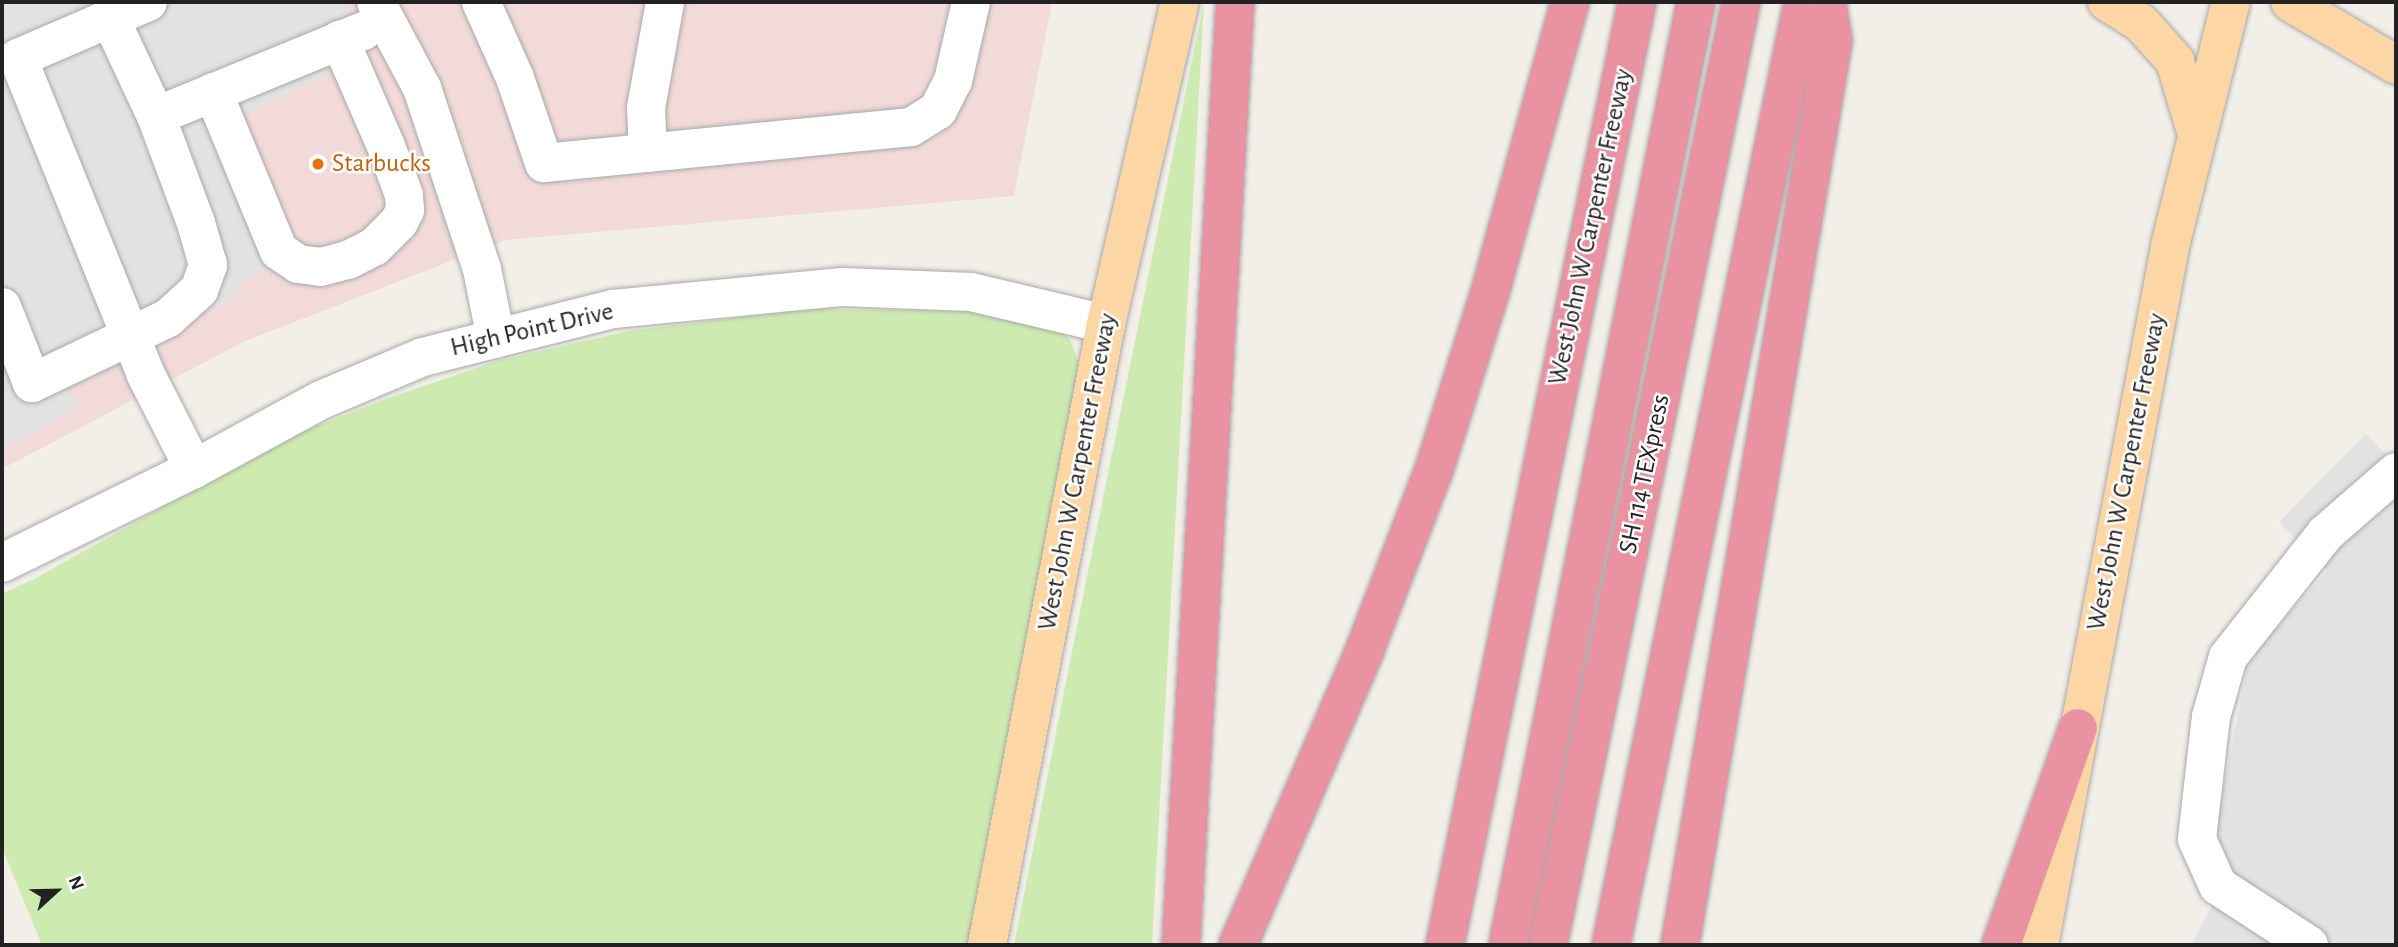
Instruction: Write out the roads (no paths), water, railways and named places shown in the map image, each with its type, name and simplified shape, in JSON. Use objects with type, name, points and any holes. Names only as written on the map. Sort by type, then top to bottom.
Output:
[{"type":"highway","points":[[1181,945],[1235,2]]},
{"type":"highway","points":[[1245,930],[1364,652],[1434,470],[1489,296],[1570,2]]},
{"type":"highway","name":"West John W Carpenter Freeway","points":[[1445,945],[1637,2]]},
{"type":"highway","name":"SH 114 TEXpress","points":[[1508,945],[1696,2]]},
{"type":"highway","name":"SH 114 TEXpress","points":[[1548,945],[1741,2]]},
{"type":"highway","points":[[1611,945],[1803,2]]},
{"type":"highway","points":[[1680,945],[1833,41],[1827,2]]},
{"type":"highway","points":[[2001,945],[2078,728]]},
{"type":"main road","name":"West John W Carpenter Freeway","points":[[988,945],[1107,324],[1180,2]]},
{"type":"main road","points":[[2107,2],[2141,23],[2175,61],[2197,135]]},
{"type":"main road","name":"West John W Carpenter Freeway","points":[[2039,945],[2171,242],[2231,2]]},
{"type":"main road","points":[[2290,2],[2395,64]]},
{"type":"main road","points":[[2341,2],[2395,64]]},
{"type":"street","points":[[148,2],[10,61],[145,373],[194,469]]},
{"type":"street","points":[[481,2],[515,78],[544,163],[911,127],[938,110],[953,81],[971,2]]},
{"type":"street","points":[[648,153],[646,108],[665,2]]},
{"type":"street","points":[[156,116],[340,40],[381,11],[422,88],[482,270],[496,339]]},
{"type":"street","points":[[2,307],[17,390],[168,318],[199,290],[208,265],[196,223],[156,116],[110,18]]},
{"type":"street","points":[[213,92],[279,251],[298,264],[321,267],[348,260],[374,247],[399,222],[405,202],[386,146],[340,40]]},
{"type":"street","name":"High Point Drive","points":[[2,563],[194,469],[321,400],[423,357],[613,309],[843,287],[971,292],[1107,324]]},
{"type":"street","points":[[2309,945],[2264,933],[2218,886],[2197,839],[2211,717],[2228,657],[2325,534],[2396,472]]},
{"type":"place","name":"Starbucks","points":[[318,164]]}]
